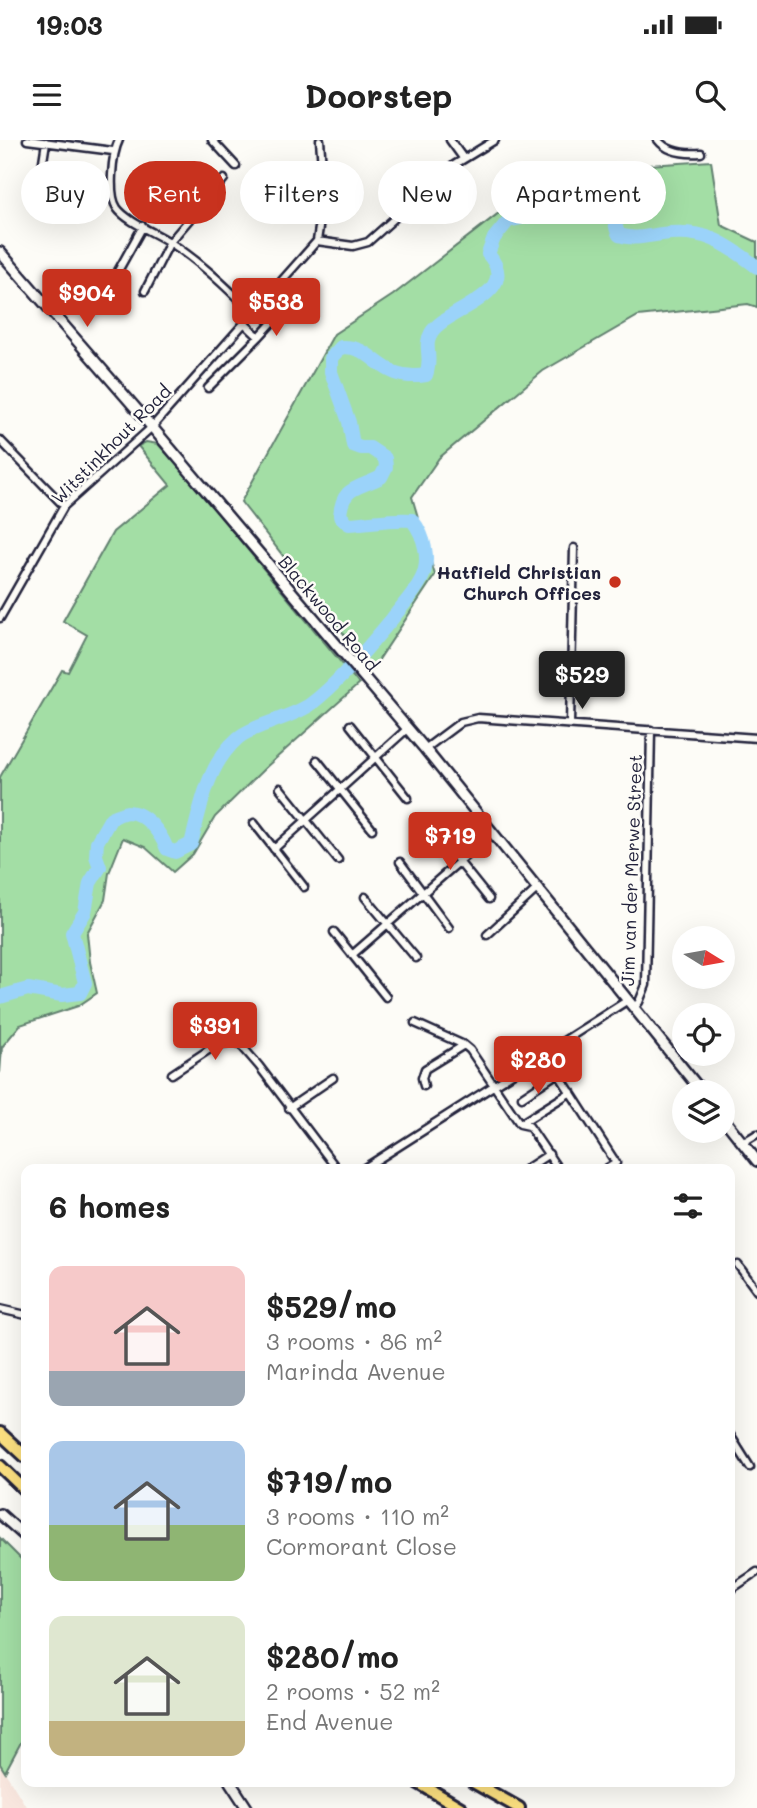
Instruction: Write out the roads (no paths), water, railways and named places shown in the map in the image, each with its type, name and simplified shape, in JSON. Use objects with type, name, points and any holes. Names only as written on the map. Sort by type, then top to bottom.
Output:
[{"type":"highway","points":[[0,1433],[21,1452]]},
{"type":"highway","points":[[0,1466],[21,1486]]},
{"type":"highway","points":[[425,1787],[461,1808]]},
{"type":"highway","points":[[482,1787],[519,1808]]},
{"type":"street","points":[[27,140],[113,151]]},
{"type":"street","points":[[119,140],[113,151],[114,202],[122,214],[201,264],[253,313]]},
{"type":"street","points":[[212,140],[236,166]]},
{"type":"street","points":[[320,140],[324,194],[317,241],[353,246],[368,242],[463,158],[495,140]]},
{"type":"street","points":[[450,140],[463,158]]},
{"type":"street","points":[[658,140],[672,151],[701,153]]},
{"type":"street","points":[[43,161],[46,141]]},
{"type":"street","points":[[145,291],[170,243],[186,224]]},
{"type":"street","points":[[108,289],[143,226]]},
{"type":"street","name":"Witstinkhout Road","points":[[0,618],[64,506],[152,427],[317,241]]},
{"type":"street","name":"Blackwood Road","points":[[0,252],[425,749],[631,1004]]},
{"type":"street","points":[[208,388],[302,290]]},
{"type":"street","points":[[244,323],[258,337]]},
{"type":"street","points":[[0,440],[64,506]]},
{"type":"street","points":[[570,724],[574,548]]},
{"type":"street","points":[[425,749],[455,725],[469,719],[757,738]]},
{"type":"street","points":[[350,725],[408,798]]},
{"type":"street","points":[[274,849],[407,729]]},
{"type":"street","name":"Jim van der Merwe Street","points":[[651,730],[646,985],[643,995],[631,1004],[692,1080]]},
{"type":"street","points":[[317,760],[372,829]]},
{"type":"street","points":[[280,788],[338,860]]},
{"type":"street","points":[[254,823],[304,887]]},
{"type":"street","points":[[432,828],[489,899]]},
{"type":"street","points":[[352,955],[492,833]]},
{"type":"street","points":[[400,862],[449,928]]},
{"type":"street","points":[[487,935],[537,889]]},
{"type":"street","points":[[365,897],[416,958]]},
{"type":"street","points":[[334,932],[386,997]]},
{"type":"street","points":[[371,1164],[494,1084],[631,1004]]},
{"type":"street","points":[[415,1023],[464,1045],[520,1124],[529,1126],[555,1164]]},
{"type":"street","points":[[173,1074],[215,1045],[240,1044],[333,1164]]},
{"type":"street","points":[[424,1086],[422,1078],[425,1069],[464,1045]]},
{"type":"street","points":[[522,1097],[558,1073],[614,1164]]},
{"type":"street","points":[[289,1108],[333,1078]]},
{"type":"street","points":[[520,1124],[571,1092]]},
{"type":"street","points":[[735,1134],[757,1161]]},
{"type":"street","points":[[742,1143],[757,1134]]},
{"type":"street","points":[[534,1164],[549,1154]]},
{"type":"street","points":[[738,1265],[756,1286]]},
{"type":"street","points":[[0,1309],[21,1314]]},
{"type":"street","points":[[735,1443],[750,1467]]},
{"type":"street","points":[[0,1514],[21,1533]]},
{"type":"street","points":[[735,1587],[757,1572]]},
{"type":"street","points":[[233,1787],[247,1808]]},
{"type":"waterway","points":[[0,997],[28,989],[62,995],[80,993],[85,983],[72,933],[85,912],[90,883],[100,867],[96,856],[97,842],[111,818],[127,812],[140,816],[157,831],[167,849],[175,852],[191,844],[212,773],[227,749],[245,733],[303,709],[322,695],[374,641],[421,580],[426,565],[425,549],[412,520],[349,524],[340,516],[341,506],[348,494],[381,477],[386,467],[385,458],[370,448],[353,445],[349,422],[331,372],[331,358],[341,347],[362,352],[398,374],[426,375],[431,333],[439,324],[479,300],[496,280],[497,268],[488,254],[494,238],[508,221],[544,213],[561,191],[590,179],[622,177],[639,187],[639,196],[617,217],[616,228],[619,235],[702,235],[724,244],[757,267]]},
{"type":"place","name":"Hatfield Christian Church Offices","points":[[615,582]]}]
